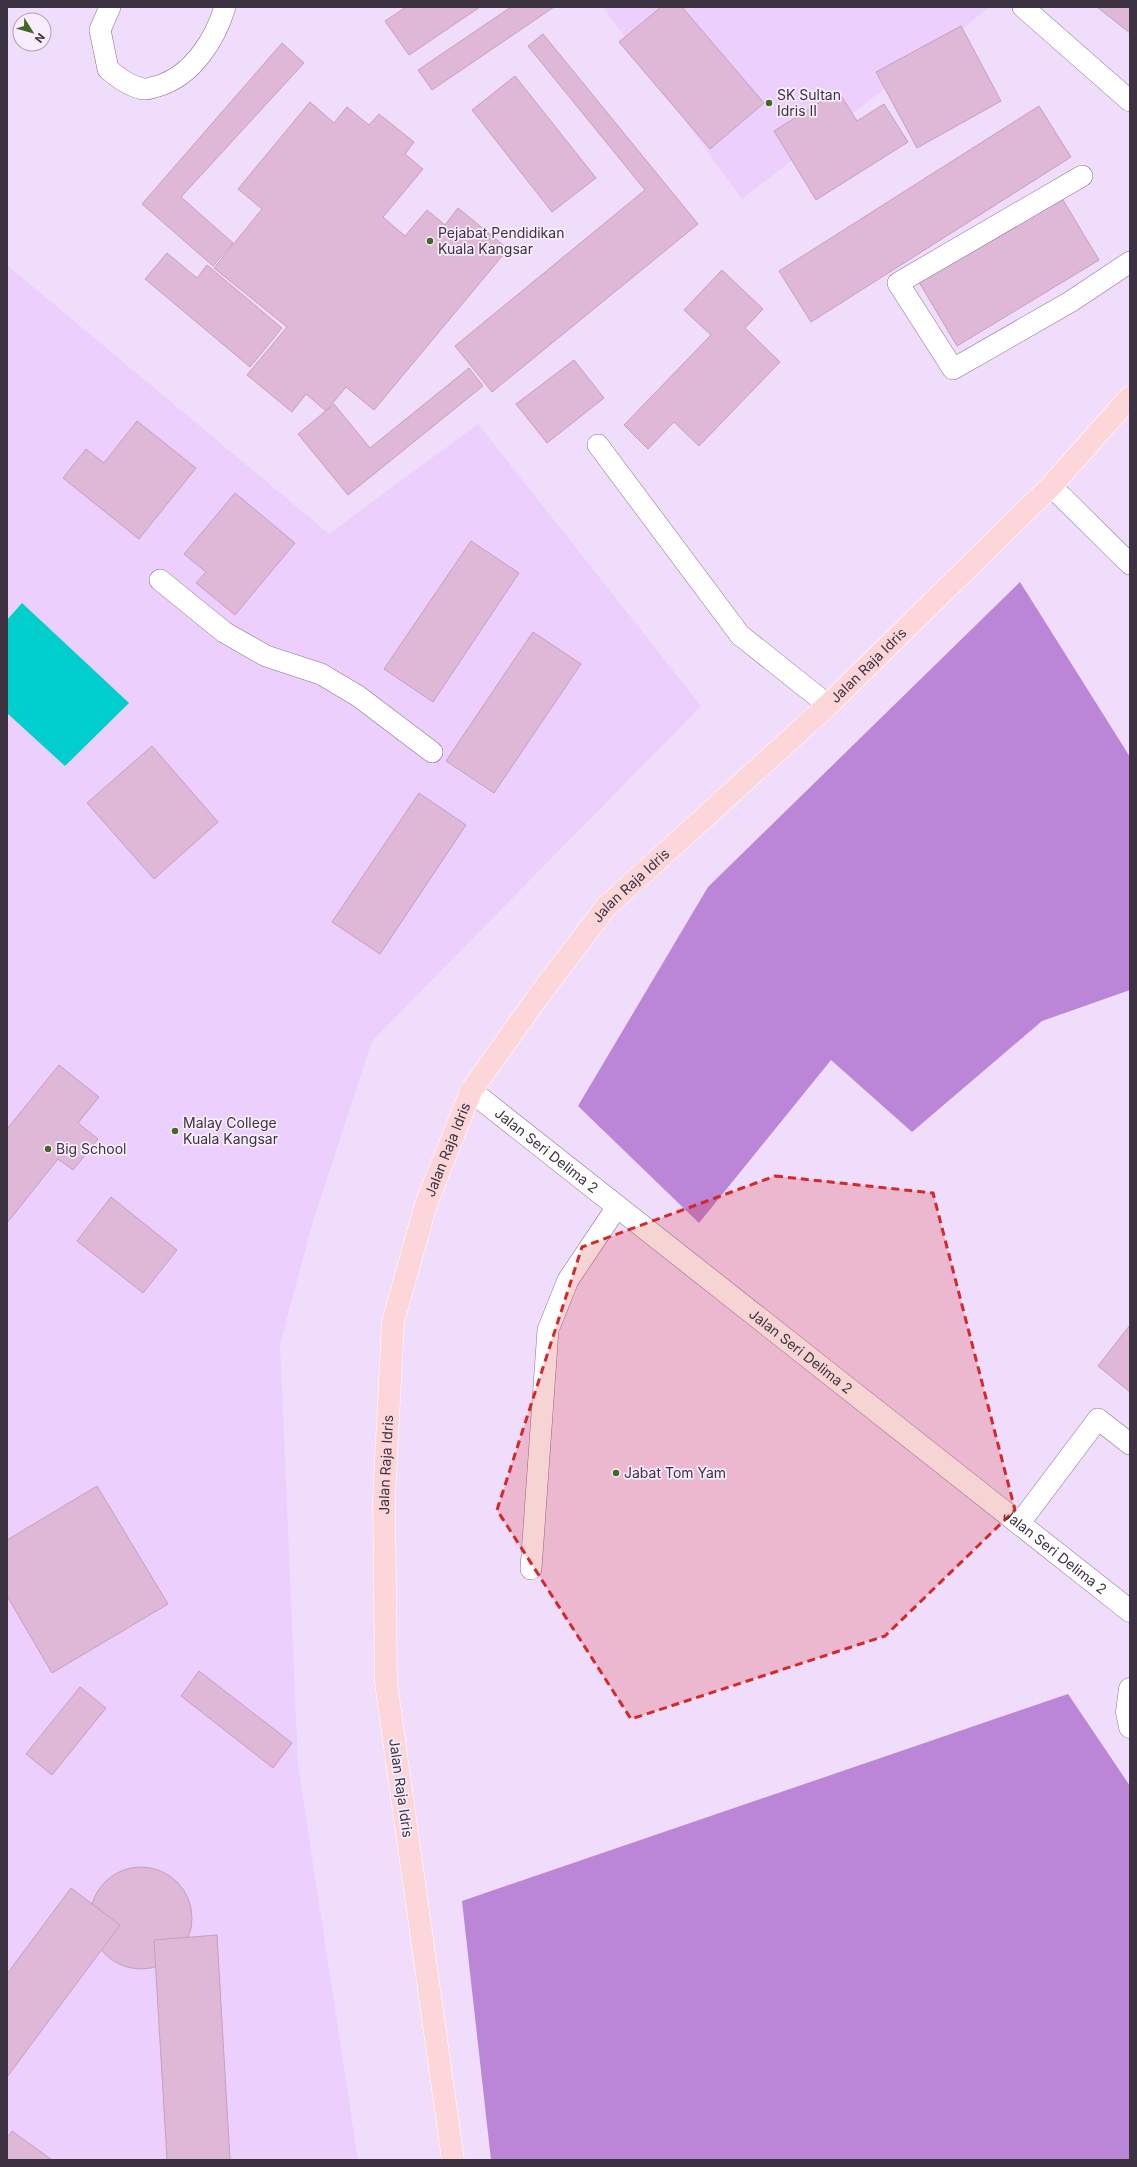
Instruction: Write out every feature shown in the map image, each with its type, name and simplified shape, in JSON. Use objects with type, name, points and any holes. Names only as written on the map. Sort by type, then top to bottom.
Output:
[{"type":"main road","name":"Jalan Raja Idris","points":[[454,2160],[386,1683],[384,1498],[393,1322],[426,1204],[471,1091],[537,998],[606,907],[828,705],[1051,486],[1130,397]]},
{"type":"street","name":"Jalan Seri Delima 2","points":[[471,1091],[1130,1611]]},
{"type":"street","points":[[1130,1689],[1127,1712],[1130,1727]]},
{"type":"lane","points":[[110,7],[100,30],[108,69],[126,83],[144,89],[168,83],[195,64],[219,26],[224,7]]},
{"type":"lane","points":[[1023,7],[1130,101]]},
{"type":"lane","points":[[1082,176],[898,283],[952,369],[1070,302],[1130,262]]},
{"type":"lane","points":[[598,445],[740,635],[828,705]]},
{"type":"lane","points":[[1051,486],[1130,564]]},
{"type":"lane","points":[[160,580],[224,632],[266,656],[321,674],[352,692],[432,752]]},
{"type":"lane","points":[[531,1570],[548,1330],[568,1280],[617,1207]]},
{"type":"lane","points":[[1019,1524],[1098,1419],[1130,1444]]},
{"type":"highlighted area","points":[[775,1176],[933,1193],[1015,1510],[885,1636],[631,1719],[497,1510],[582,1247]]},
{"type":"shaded area","name":"SK Sultan Idris II","points":[[603,7],[990,7],[742,199]]},
{"type":"shaded area","name":"Malay College Kuala Kangsar","points":[[7,265],[329,534],[478,424],[701,706],[372,1041],[313,1221],[280,1344],[298,1765],[358,2160],[7,2160]]},
{"type":"shaded area","points":[[1020,582],[1130,757],[1130,990],[1042,1021],[912,1132],[831,1060],[699,1223],[578,1106],[708,887]]},
{"type":"shaded area","points":[[22,603],[129,703],[65,766],[7,713],[7,620]]},
{"type":"shaded area","points":[[1068,1694],[1130,1786],[1130,2160],[491,2160],[462,1901]]},
{"type":"building","points":[[406,7],[480,7],[409,55],[385,21]]},
{"type":"building","points":[[511,7],[554,7],[432,90],[418,70]]},
{"type":"building","points":[[661,7],[682,7],[764,103],[710,149],[619,42]]},
{"type":"building","points":[[1097,7],[1130,7],[1130,33]]},
{"type":"building","points":[[961,26],[1001,101],[917,148],[876,72]]},
{"type":"building","points":[[543,34],[698,224],[492,392],[455,346],[645,190],[528,46]]},
{"type":"building","points":[[282,43],[304,63],[181,197],[233,243],[213,266],[142,204]]},
{"type":"building","points":[[515,76],[596,178],[552,212],[472,110]]},
{"type":"building","points":[[838,91],[857,121],[884,104],[908,142],[816,200],[774,131]]},
{"type":"building","points":[[310,102],[334,123],[347,107],[369,125],[379,114],[414,142],[405,154],[423,169],[383,217],[405,236],[427,210],[445,225],[458,208],[508,249],[374,410],[346,387],[326,411],[306,394],[292,412],[247,375],[287,327],[214,268],[262,209],[238,189]]},
{"type":"building","points":[[1039,106],[1071,157],[811,322],[779,271]]},
{"type":"building","points":[[1060,195],[1099,260],[957,346],[919,282]]},
{"type":"building","points":[[167,253],[197,278],[207,265],[282,328],[250,367],[145,279]]},
{"type":"building","points":[[722,270],[763,309],[745,328],[780,362],[699,446],[674,422],[648,449],[624,425],[711,335],[684,310]]},
{"type":"building","points":[[574,360],[604,398],[547,443],[516,404]]},
{"type":"building","points":[[469,368],[483,386],[348,495],[298,434],[334,404],[370,448]]},
{"type":"building","points":[[137,421],[196,468],[139,539],[63,478],[86,449],[104,463]]},
{"type":"building","points":[[235,493],[295,543],[235,615],[196,583],[206,572],[184,554]]},
{"type":"building","points":[[471,541],[519,573],[433,702],[384,669]]},
{"type":"building","points":[[533,632],[581,664],[494,793],[446,761]]},
{"type":"building","points":[[152,746],[218,822],[154,879],[87,803]]},
{"type":"building","points":[[419,793],[466,825],[380,954],[332,922]]},
{"type":"building","name":"Big School","points":[[59,1065],[99,1097],[78,1123],[98,1139],[73,1170],[58,1159],[7,1223],[7,1129]]},
{"type":"building","points":[[111,1197],[177,1250],[143,1293],[77,1241]]},
{"type":"building","points":[[1130,1325],[1130,1392],[1098,1366]]},
{"type":"building","points":[[97,1486],[168,1604],[52,1673],[7,1596],[7,1540]]},
{"type":"building","points":[[199,1671],[292,1743],[273,1768],[181,1696]]},
{"type":"building","points":[[80,1687],[106,1708],[52,1775],[26,1754]]},
{"type":"building","points":[[141,1867],[160,1871],[177,1882],[188,1899],[192,1918],[188,1937],[177,1954],[160,1965],[141,1969],[122,1965],[105,1954],[94,1937],[90,1918],[94,1899],[105,1882],[122,1871]]},
{"type":"building","points":[[71,1888],[120,1925],[7,2077],[7,1974]]},
{"type":"building","points":[[217,1935],[230,2160],[167,2160],[154,1940]]},
{"type":"building","points":[[12,2131],[52,2160],[7,2160],[7,2138]]},
{"type":"place","name":"SK Sultan Idris II","points":[[769,103]]},
{"type":"place","name":"Pejabat Pendidikan Kuala Kangsar","points":[[430,241]]},
{"type":"place","name":"Malay College Kuala Kangsar","points":[[175,1131]]},
{"type":"place","name":"Big School","points":[[48,1149]]},
{"type":"place","name":"Jabat Tom Yam","points":[[616,1473]]}]
